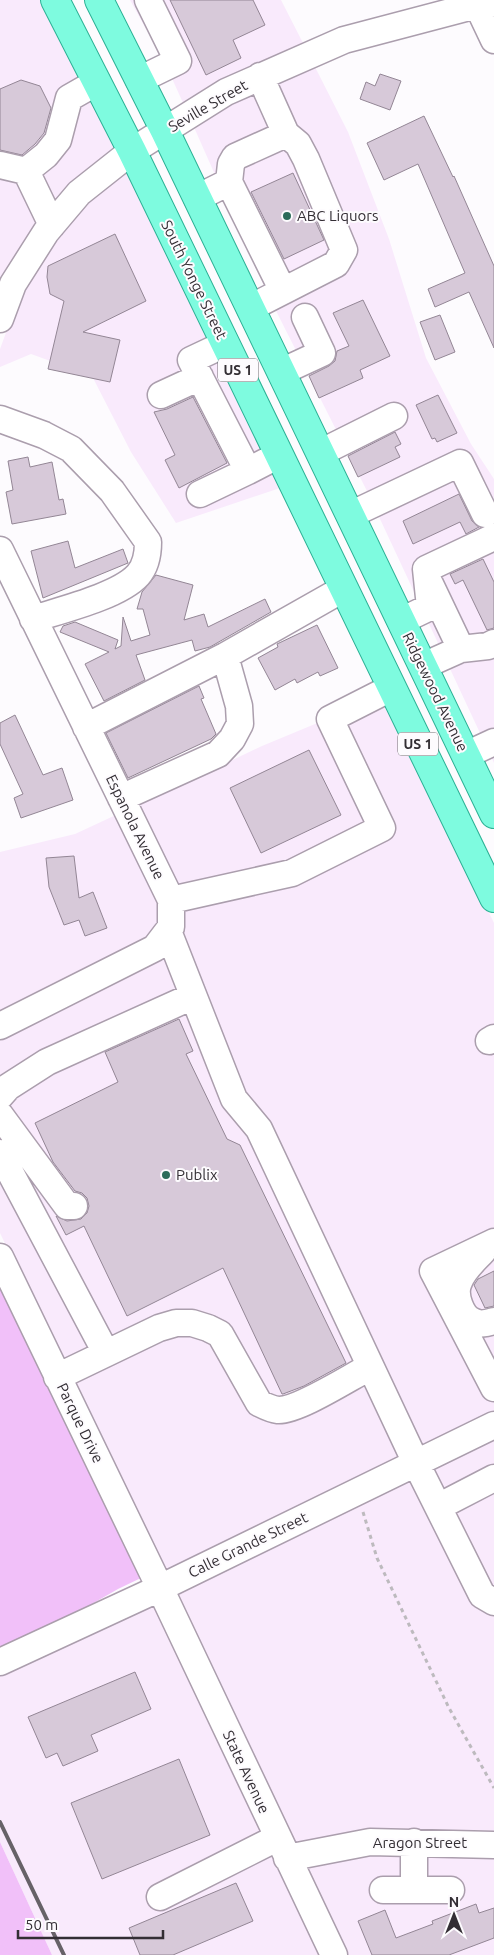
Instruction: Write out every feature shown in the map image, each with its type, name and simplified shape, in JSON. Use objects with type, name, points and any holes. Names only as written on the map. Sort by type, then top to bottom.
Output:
[{"type":"main road","name":"South Yonge Street","points":[[55,0],[132,151],[343,589]]},
{"type":"main road","name":"US 1","points":[[101,1],[350,515]]},
{"type":"main road","name":"Ridgewood Avenue","points":[[350,515],[446,716],[492,802]]},
{"type":"main road","name":"US 1","points":[[343,589],[494,898]]},
{"type":"main road","points":[[391,688],[407,691],[424,698],[446,716]]},
{"type":"street","points":[[139,80],[178,61],[148,0]]},
{"type":"street","points":[[482,3],[494,40]]},
{"type":"street","name":"Seville Street","points":[[2,310],[13,284],[52,225],[79,192],[132,151],[226,92],[344,40],[482,3]]},
{"type":"street","points":[[250,308],[336,264],[344,250],[306,159],[298,144],[286,134],[260,76]]},
{"type":"street","points":[[26,171],[46,155],[58,140],[69,98],[97,82]]},
{"type":"street","points":[[283,291],[229,182],[231,164],[235,157],[286,134]]},
{"type":"street","points":[[0,165],[26,171]]},
{"type":"street","points":[[26,171],[52,225]]},
{"type":"street","points":[[197,198],[229,182]]},
{"type":"street","points":[[281,372],[322,353],[305,317]]},
{"type":"street","points":[[225,344],[191,360],[248,471]]},
{"type":"street","points":[[161,395],[200,377]]},
{"type":"street","points":[[320,453],[394,416]]},
{"type":"street","points":[[0,419],[44,435],[71,449],[112,491],[148,542],[145,563],[138,574],[126,585],[33,619]]},
{"type":"street","points":[[200,494],[279,455]]},
{"type":"street","points":[[350,515],[460,463],[489,526],[426,569],[430,607],[401,621]]},
{"type":"street","name":"Espanola Avenue","points":[[0,550],[6,579],[33,619],[171,900],[171,927],[168,931]]},
{"type":"street","points":[[427,579],[461,649]]},
{"type":"street","points":[[86,727],[224,656],[343,589]]},
{"type":"street","points":[[423,666],[461,649],[488,646],[494,643]]},
{"type":"street","points":[[121,798],[218,754],[232,739],[240,724],[239,706],[224,656]]},
{"type":"street","points":[[171,900],[292,873],[382,828],[330,719],[391,688]]},
{"type":"street","points":[[466,755],[494,742]]},
{"type":"street","points":[[168,931],[234,1099],[259,1129],[416,1463],[438,1507],[490,1596]]},
{"type":"street","points":[[0,1026],[155,948],[168,931]]},
{"type":"street","points":[[3,1085],[47,1062],[193,996]]},
{"type":"street","points":[[0,1115],[67,1206],[74,1206]]},
{"type":"street","points":[[0,1153],[106,1353]]},
{"type":"street","points":[[491,1244],[463,1274],[458,1282],[457,1291],[458,1299],[467,1318],[483,1324],[494,1321]]},
{"type":"street","points":[[491,1244],[433,1271],[494,1388]]},
{"type":"street","name":"Parque Drive","points":[[0,1257],[160,1588]]},
{"type":"street","points":[[58,1377],[159,1328],[176,1323],[192,1323],[220,1334],[259,1403],[270,1408],[279,1410],[294,1407],[370,1367]]},
{"type":"street","name":"Calle Grande Street","points":[[0,1662],[160,1588],[494,1425]]},
{"type":"street","points":[[438,1507],[494,1478]]},
{"type":"street","name":"State Avenue","points":[[160,1588],[334,1955]]},
{"type":"street","name":"Aragon Street","points":[[160,1897],[282,1848],[370,1842],[494,1845]]},
{"type":"street","points":[[414,1842],[414,1890]]},
{"type":"street","points":[[383,1890],[451,1890]]},
{"type":"path","points":[[357,1492],[377,1558],[449,1708],[494,1788]]},
{"type":"shaded area","points":[[0,0],[44,0],[119,148],[0,291]]},
{"type":"shaded area","points":[[130,0],[281,0],[304,45],[184,105],[165,63]]},
{"type":"shaded area","points":[[314,65],[348,132],[389,239],[426,358],[471,444],[494,479],[494,763],[366,489],[270,299],[193,125],[230,102]]},
{"type":"shaded area","points":[[129,167],[283,487],[176,523],[131,452],[92,376],[31,354],[0,367],[0,349],[22,289],[54,239],[85,201]]},
{"type":"shaded area","points":[[380,697],[385,698],[494,923],[494,1413],[165,1574],[0,1233],[0,1038],[179,934],[136,806],[262,746]]},
{"type":"shaded area","points":[[118,814],[161,903],[161,923],[149,939],[0,1013],[0,852],[75,834]]},
{"type":"shaded area","points":[[0,1281],[143,1577],[55,1625],[0,1650]]},
{"type":"shaded area","points":[[494,1437],[494,1833],[292,1846],[174,1594]]},
{"type":"shaded area","points":[[156,1603],[277,1862],[279,1871],[281,1870],[322,1955],[52,1955],[0,1842],[0,1675]]},
{"type":"shaded area","points":[[0,1842],[52,1955],[0,1955]]},
{"type":"shaded area","points":[[371,1853],[494,1856],[494,1955],[345,1955],[302,1867]]},
{"type":"building","points":[[170,0],[253,0],[265,25],[233,40],[241,58],[206,75]]},
{"type":"building","points":[[380,74],[401,81],[390,110],[360,99],[366,82],[375,86]]},
{"type":"building","points":[[21,80],[40,86],[51,108],[44,133],[22,155],[0,150],[0,89]]},
{"type":"building","points":[[424,116],[454,176],[494,266],[494,348],[469,292],[435,307],[428,289],[465,273],[418,164],[384,180],[367,143]]},
{"type":"building","name":"ABC Liquors","points":[[293,173],[324,240],[284,259],[251,192]]},
{"type":"building","points":[[115,234],[146,301],[83,332],[120,340],[110,382],[48,369],[64,301],[50,294],[47,277],[48,266]]},
{"type":"building","points":[[363,300],[390,356],[360,370],[363,378],[319,398],[309,376],[329,366],[335,361],[337,351],[349,346],[333,313]]},
{"type":"building","points":[[440,315],[455,352],[435,360],[420,322]]},
{"type":"building","points":[[438,395],[457,433],[437,442],[435,438],[432,439],[416,405]]},
{"type":"building","points":[[193,397],[227,463],[179,488],[165,460],[175,455],[154,412],[167,409]]},
{"type":"building","points":[[395,432],[401,444],[395,447],[400,457],[358,477],[348,456]]},
{"type":"building","points":[[28,457],[30,467],[52,462],[59,500],[63,499],[66,514],[12,524],[6,492],[13,490],[8,461]]},
{"type":"building","points":[[459,494],[472,521],[479,527],[466,534],[460,522],[413,544],[403,521]]},
{"type":"building","points":[[68,541],[75,568],[123,549],[128,563],[43,598],[31,551]]},
{"type":"building","points":[[483,559],[494,582],[494,628],[487,630],[463,580],[455,584],[450,574]]},
{"type":"building","points":[[156,575],[193,585],[184,620],[204,614],[208,627],[265,599],[271,612],[210,647],[195,651],[192,640],[136,655],[145,680],[104,701],[85,664],[109,652],[60,632],[63,626],[75,622],[118,640],[115,649],[121,646],[123,617],[131,641],[150,635],[143,609],[137,609],[142,592]]},
{"type":"building","points":[[317,625],[338,668],[320,676],[318,672],[297,683],[295,679],[275,690],[258,658],[278,647],[277,644]]},
{"type":"building","points":[[199,686],[204,698],[201,699],[216,734],[211,739],[128,778],[106,733]]},
{"type":"building","points":[[15,715],[43,775],[62,768],[73,800],[21,818],[14,798],[23,794],[0,744],[0,723]]},
{"type":"building","points":[[309,750],[341,815],[261,853],[230,788]]},
{"type":"building","points":[[74,856],[79,898],[93,892],[107,928],[85,936],[79,920],[64,925],[49,887],[46,858]]},
{"type":"building","points":[[179,1019],[193,1051],[186,1054],[227,1139],[240,1145],[346,1363],[304,1386],[283,1394],[223,1268],[127,1316],[84,1226],[66,1235],[56,1216],[67,1221],[81,1219],[87,1213],[89,1206],[87,1198],[82,1193],[75,1191],[53,1162],[35,1123],[118,1082],[105,1052]]},
{"type":"building","points":[[494,1271],[494,1306],[485,1308],[474,1285],[478,1279]]},
{"type":"building","points":[[135,1672],[151,1709],[91,1735],[98,1751],[63,1766],[57,1753],[46,1758],[28,1717]]},
{"type":"building","points":[[179,1759],[210,1835],[102,1879],[71,1803]]},
{"type":"building","points":[[236,1883],[253,1921],[173,1955],[140,1955],[129,1928]]},
{"type":"building","points":[[476,1904],[479,1913],[494,1908],[494,1938],[449,1955],[372,1955],[358,1921],[385,1910],[396,1938],[433,1924],[432,1921]]},
{"type":"railway","points":[[0,1822],[64,1955]]},
{"type":"place","name":"ABC Liquors","points":[[287,216]]},
{"type":"place","name":"Publix","points":[[166,1175]]}]
